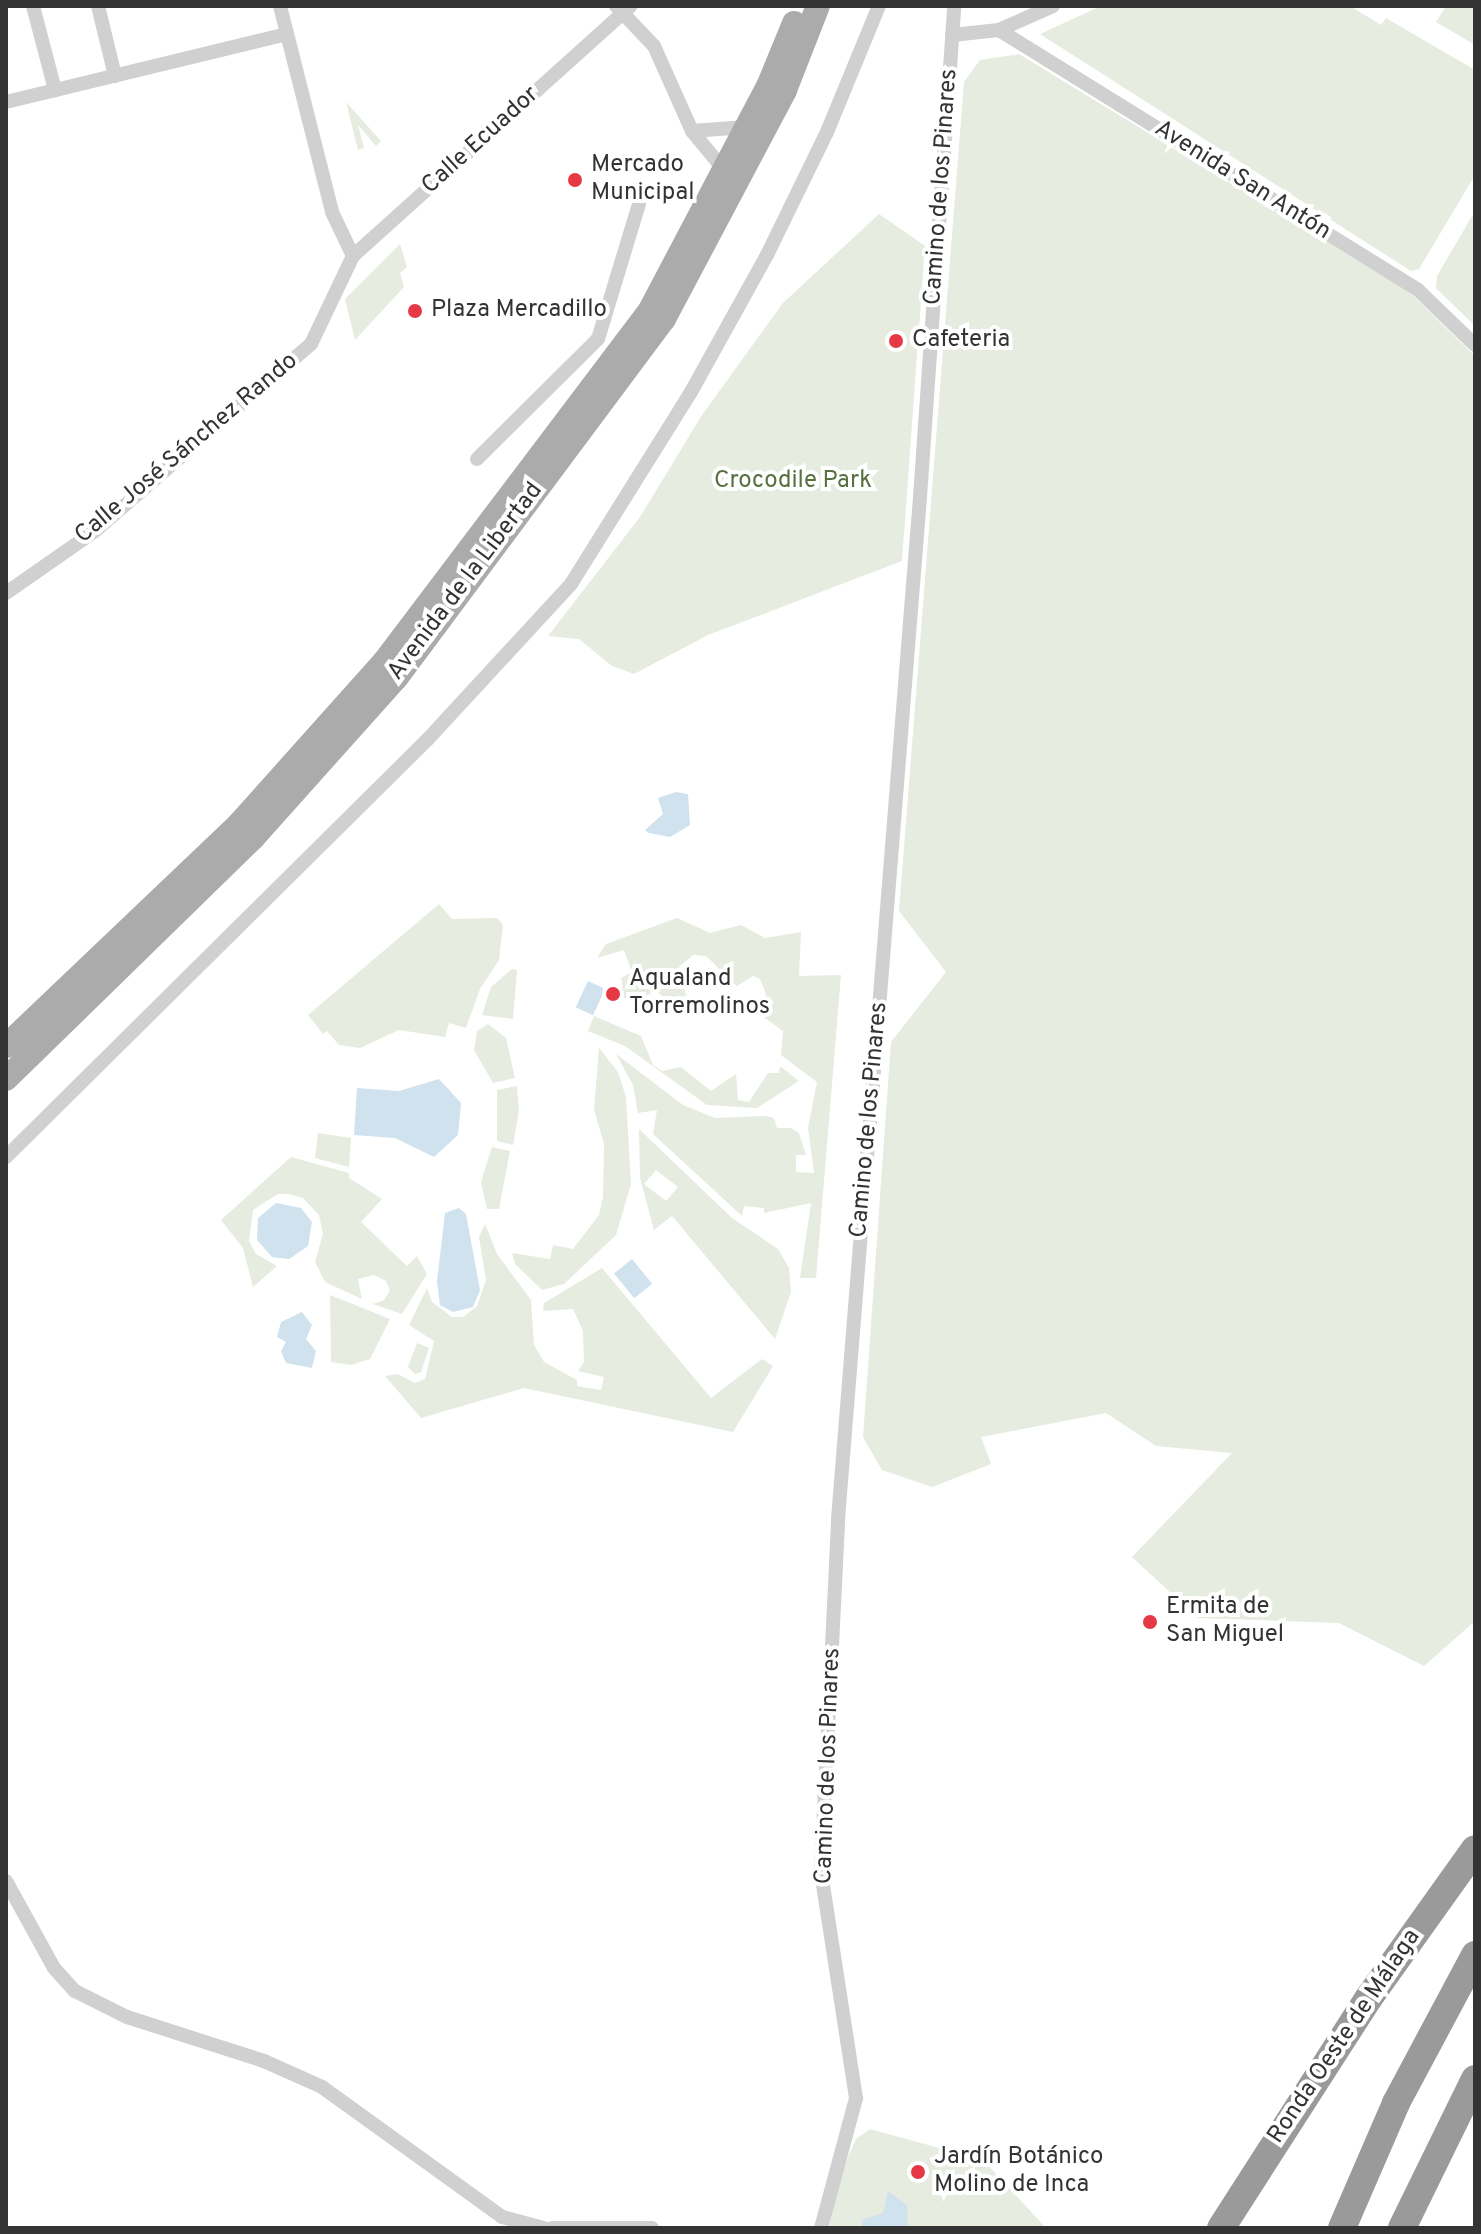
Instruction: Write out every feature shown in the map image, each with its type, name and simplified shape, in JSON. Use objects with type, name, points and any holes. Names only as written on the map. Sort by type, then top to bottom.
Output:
[{"type":"highway","name":"Ronda Oeste de Málaga","points":[[1221,2228],[1368,1999],[1475,1849]]},
{"type":"highway","points":[[1342,2228],[1396,2103],[1475,1955]]},
{"type":"highway","points":[[1402,2228],[1475,2079]]},
{"type":"main road","name":"Avenida de la Libertad","points":[[6,1046],[239,824],[384,662],[650,310],[746,127],[801,6]]},
{"type":"main road","name":"Avenida de la Libertad","points":[[6,1079],[253,838],[397,677],[664,319],[785,90],[818,6]]},
{"type":"street","points":[[33,6],[55,90]]},
{"type":"street","points":[[98,6],[115,76]]},
{"type":"street","points":[[280,6],[332,212],[353,256]]},
{"type":"street","points":[[6,1157],[396,772],[571,584],[691,392],[767,255],[827,132],[879,6]]},
{"type":"street","name":"Camino de los Pinares","points":[[821,2228],[856,2098],[821,1871],[838,1519],[954,6]]},
{"type":"street","points":[[952,35],[999,30],[1053,6]]},
{"type":"street","points":[[623,9],[654,46],[692,131],[724,170]]},
{"type":"street","name":"Calle Ecuador","points":[[338,281],[353,256],[623,9]]},
{"type":"street","name":"Avenida San Antón","points":[[999,30],[1418,290],[1475,345]]},
{"type":"street","points":[[6,102],[287,34]]},
{"type":"street","points":[[692,131],[746,127]]},
{"type":"street","points":[[477,459],[598,339],[639,204]]},
{"type":"street","name":"Calle José Sánchez Rando","points":[[6,593],[95,531],[311,344],[338,281]]},
{"type":"street","points":[[6,1881],[54,1968],[75,1991],[127,2017],[264,2061],[322,2087],[502,2217],[544,2228]]},
{"type":"street","points":[[552,2228],[652,2228]]},
{"type":"green space","points":[[1101,6],[1350,6],[1381,25],[1386,18],[1475,70],[1475,175],[1419,269],[1411,271],[1040,34]]},
{"type":"green space","points":[[1446,6],[1475,6],[1475,45],[1436,22]]},
{"type":"green space","points":[[1019,54],[1409,292],[1475,356],[1475,1621],[1424,1666],[1339,1623],[1198,1618],[1132,1557],[1232,1453],[1156,1446],[1106,1413],[981,1437],[991,1464],[932,1487],[882,1470],[863,1437],[891,1042],[946,972],[899,911],[964,82],[980,60]]},
{"type":"green space","points":[[346,102],[381,141],[376,146],[358,125],[364,148],[358,150]]},
{"type":"green space","points":[[1475,211],[1475,326],[1436,288],[1437,276]]},
{"type":"green space","name":"Crocodile Park","points":[[879,214],[925,246],[902,561],[708,635],[634,674],[612,666],[579,639],[548,636],[640,517],[702,415],[783,303]]},
{"type":"green space","points":[[400,244],[407,267],[400,273],[404,287],[355,340],[345,299]]},
{"type":"green space","points":[[439,904],[452,919],[497,918],[503,925],[499,960],[480,989],[466,1028],[449,1023],[445,1037],[399,1030],[360,1048],[339,1045],[327,1031],[323,1034],[308,1015]]},
{"type":"green space","points":[[677,918],[710,933],[741,925],[765,938],[801,932],[799,976],[841,975],[816,1278],[800,1278],[811,1203],[764,1213],[764,1208],[744,1206],[742,1216],[653,1134],[657,1110],[638,1113],[633,1085],[616,1054],[683,1105],[715,1118],[765,1116],[774,1118],[777,1128],[791,1128],[799,1133],[806,1155],[796,1155],[796,1172],[814,1173],[808,1128],[817,1082],[781,1055],[783,1031],[758,1013],[766,994],[760,979],[753,976],[737,986],[706,956],[693,955],[679,967],[688,1004],[681,1016],[658,992],[629,1000],[609,992],[623,987],[621,978],[632,972],[624,950],[597,958],[606,944]]},
{"type":"green space","points":[[512,969],[517,970],[513,1019],[482,1015],[491,987]]},
{"type":"green space","points":[[594,1016],[641,1036],[653,1065],[662,1071],[681,1067],[711,1091],[736,1074],[738,1100],[749,1102],[768,1073],[779,1073],[780,1066],[799,1081],[757,1108],[707,1105],[625,1046],[588,1031]]},
{"type":"green space","points":[[488,1024],[506,1038],[515,1078],[493,1083],[474,1050],[477,1031]]},
{"type":"green space","points":[[599,1048],[618,1072],[626,1097],[631,1184],[616,1235],[564,1284],[542,1290],[515,1264],[512,1253],[550,1259],[553,1245],[573,1249],[599,1215],[603,1197],[604,1144],[594,1109]]},
{"type":"green space","points":[[517,1086],[519,1111],[513,1145],[497,1141],[497,1090]]},
{"type":"green space","points":[[639,1129],[732,1218],[778,1249],[789,1268],[791,1292],[775,1339],[672,1216],[654,1230],[640,1178]],"holes":[[[656,1170],[678,1187],[666,1201],[644,1184]]]},
{"type":"green space","points":[[318,1133],[351,1138],[349,1167],[315,1158]]},
{"type":"green space","points":[[492,1147],[510,1151],[499,1209],[487,1209],[481,1182]]},
{"type":"green space","points":[[291,1157],[349,1173],[349,1178],[382,1199],[361,1222],[407,1266],[417,1256],[427,1274],[402,1314],[373,1304],[384,1300],[390,1290],[386,1281],[374,1275],[358,1279],[362,1299],[325,1282],[315,1262],[323,1234],[319,1215],[303,1198],[289,1194],[278,1194],[253,1210],[249,1241],[256,1254],[277,1266],[253,1287],[243,1248],[221,1220]]},
{"type":"green space","points":[[485,1224],[497,1254],[531,1300],[534,1345],[544,1362],[577,1380],[577,1386],[601,1390],[604,1377],[578,1371],[584,1362],[583,1331],[573,1309],[543,1311],[544,1303],[602,1268],[711,1398],[762,1359],[773,1366],[733,1432],[524,1388],[421,1418],[385,1376],[398,1374],[415,1383],[425,1379],[434,1341],[409,1325],[427,1288],[432,1302],[452,1317],[463,1317],[477,1306],[486,1280],[479,1237]]},
{"type":"green space","points":[[330,1295],[390,1319],[370,1359],[351,1365],[331,1362]]},
{"type":"green space","points":[[417,1343],[429,1348],[421,1372],[415,1374],[408,1367]]},
{"type":"green space","name":"Jardín Botánico Molino de Inca","points":[[870,2129],[983,2160],[1046,2228],[829,2228],[836,2184],[856,2139]]},
{"type":"water","points":[[676,792],[688,794],[690,825],[670,837],[649,833],[645,830],[663,814],[658,798]]},
{"type":"water","points":[[588,981],[605,989],[593,1015],[576,1007]]},
{"type":"water","points":[[439,1079],[461,1103],[458,1135],[434,1157],[395,1138],[354,1135],[357,1088],[399,1091]]},
{"type":"water","points":[[276,1203],[301,1208],[312,1222],[308,1246],[289,1259],[272,1257],[257,1240],[258,1218]]},
{"type":"water","points":[[459,1208],[466,1214],[480,1290],[473,1307],[453,1312],[440,1305],[437,1282],[445,1213]]},
{"type":"water","points":[[632,1259],[652,1284],[634,1298],[614,1273]]},
{"type":"water","points":[[302,1312],[312,1325],[306,1339],[316,1351],[312,1368],[286,1363],[281,1351],[286,1342],[277,1337],[281,1322]]},
{"type":"water","points":[[888,2191],[907,2205],[908,2228],[862,2228],[862,2220],[883,2213]]},
{"type":"place","name":"Mercado Municipal","points":[[575,180]]},
{"type":"place","name":"Plaza Mercadillo","points":[[415,311]]},
{"type":"place","name":"Cafeteria","points":[[896,341]]},
{"type":"place","name":"Aqualand Torremolinos","points":[[613,994]]},
{"type":"place","name":"Ermita de San Miguel","points":[[1150,1622]]},
{"type":"place","name":"Jardín Botánico Molino de Inca","points":[[918,2172]]}]
